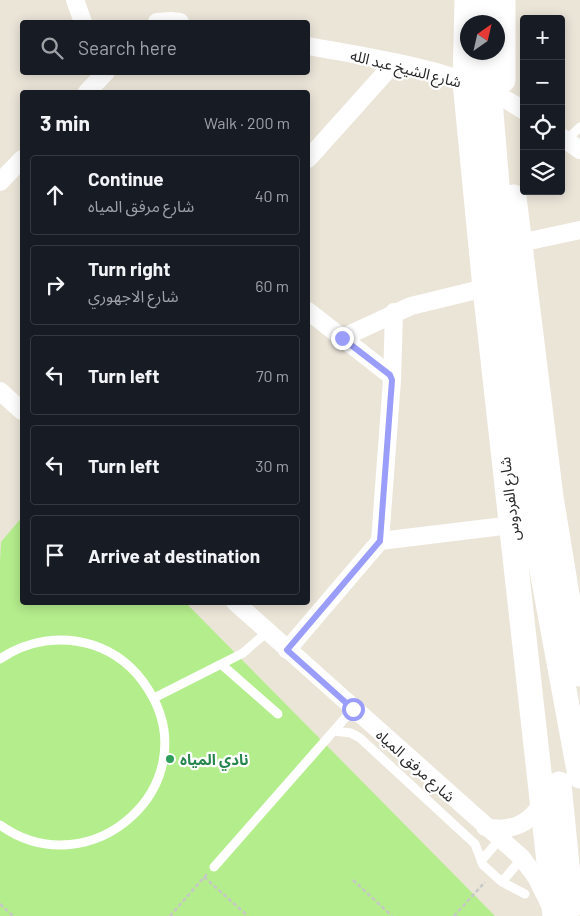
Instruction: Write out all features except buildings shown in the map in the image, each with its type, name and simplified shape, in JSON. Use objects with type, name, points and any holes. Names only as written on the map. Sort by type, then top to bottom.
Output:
[{"type":"main road","name":"شارع الفردوس","points":[[467,0],[465,82],[485,288],[512,525],[544,799],[565,846],[555,916]]},
{"type":"main road","points":[[479,0],[479,15]]},
{"type":"main road","points":[[485,0],[485,15]]},
{"type":"main road","points":[[503,0],[502,96],[551,497],[580,677]]},
{"type":"main road","points":[[481,60],[511,424],[565,846],[572,916]]},
{"type":"main road","points":[[487,60],[516,414],[526,484],[580,776]]},
{"type":"street","points":[[75,0],[82,20]]},
{"type":"street","name":"شارع الشيخ عبد الله","points":[[310,46],[395,62],[465,82],[502,96],[520,107]]},
{"type":"street","points":[[310,157],[395,62]]},
{"type":"street","points":[[89,90],[103,79]]},
{"type":"street","points":[[0,182],[20,161]]},
{"type":"street","points":[[520,243],[580,230]]},
{"type":"street","points":[[342,338],[394,312],[411,306],[485,288]]},
{"type":"street","points":[[287,650],[380,541],[392,380],[394,312]]},
{"type":"street","points":[[310,313],[390,375],[392,380]]},
{"type":"street","points":[[0,391],[20,409]]},
{"type":"street","points":[[380,541],[512,525]]},
{"type":"street","name":"شارع مرفق المياه","points":[[238,605],[522,858],[536,877],[555,916]]},
{"type":"street","points":[[485,827],[496,830],[520,825],[538,810],[544,799]]},
{"type":"lane","points":[[569,142],[580,127]]},
{"type":"lane","points":[[154,698],[243,653],[267,632]]},
{"type":"lane","points":[[0,659],[12,651],[34,642],[58,639],[82,641],[104,649],[124,661],[141,678],[154,698],[162,720],[165,744],[162,768],[153,790],[140,809],[123,826],[103,838],[56,846],[33,842],[11,833],[0,825]]},
{"type":"lane","points":[[221,664],[278,714]]},
{"type":"lane","points":[[214,867],[353,709]]},
{"type":"lane","points":[[334,731],[351,733],[360,738],[475,844],[479,849],[480,861],[493,874],[502,882],[525,894]]},
{"type":"lane","points":[[480,861],[500,839]]},
{"type":"lane","points":[[502,882],[522,858]]},
{"type":"path","points":[[170,916],[214,867]]},
{"type":"path","points":[[454,916],[493,874]]},
{"type":"path","points":[[204,877],[248,916]]},
{"type":"path","points":[[353,880],[392,916]]},
{"type":"path","points":[[0,904],[13,916]]},
{"type":"green space","name":"نادي المياه","points":[[20,519],[20,605],[188,605],[495,916],[0,916],[1,542]]},
{"type":"place","name":"نادي المياه","points":[[170,759]]},
{"type":"route","points":[[342,338],[390,375],[393,384],[380,541],[287,650],[353,709]]}]
